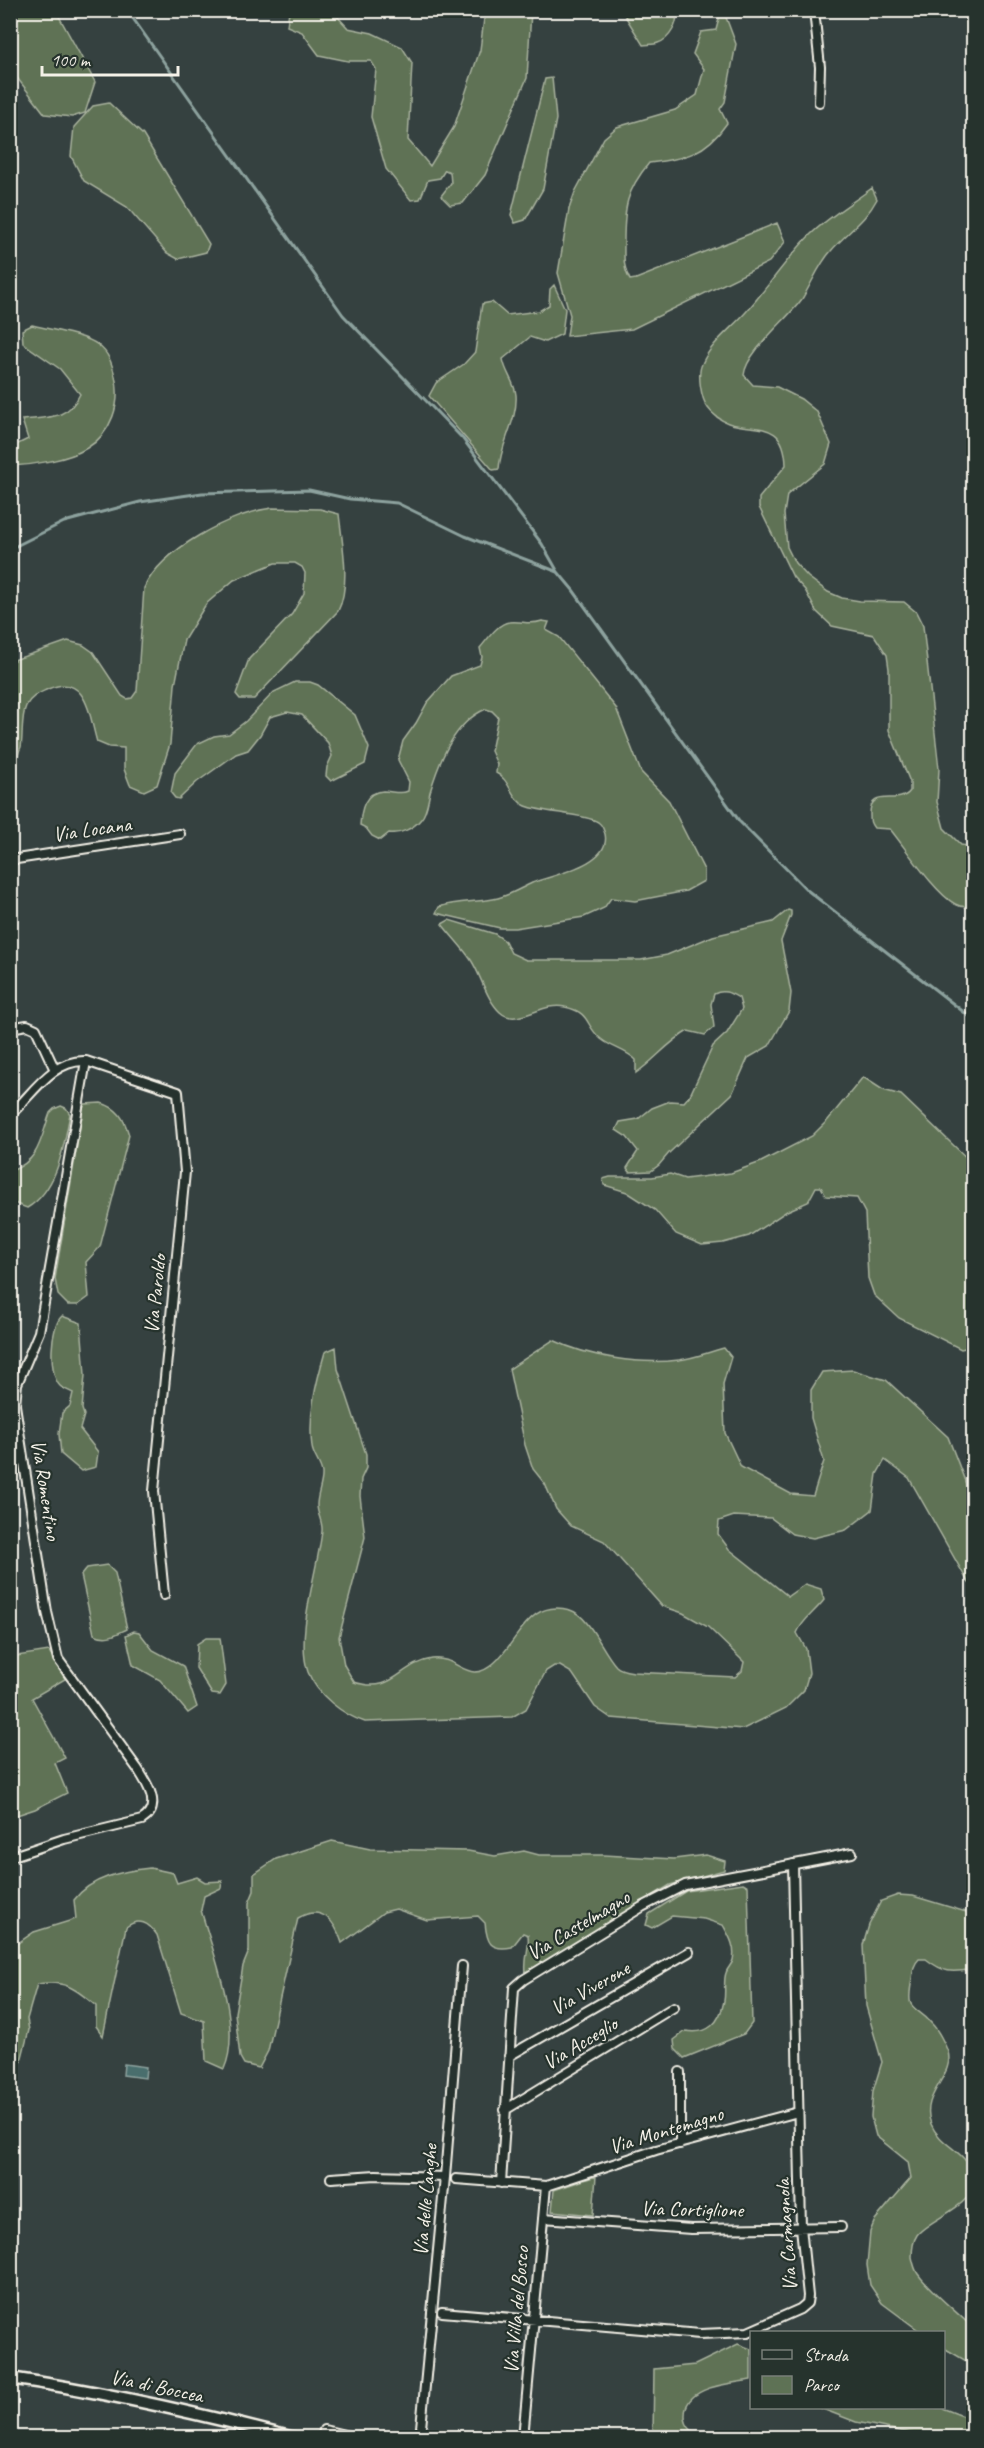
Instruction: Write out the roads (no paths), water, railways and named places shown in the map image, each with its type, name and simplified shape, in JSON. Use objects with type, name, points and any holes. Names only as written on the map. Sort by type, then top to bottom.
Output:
[{"type":"street","points":[[814,10],[821,75],[819,102]]},
{"type":"street","name":"Via Locana","points":[[10,860],[180,834]]},
{"type":"street","points":[[10,1028],[27,1025],[36,1029],[55,1070]]},
{"type":"street","points":[[10,1115],[55,1070],[68,1063],[86,1061]]},
{"type":"street","name":"Via Paroldo","points":[[86,1061],[177,1092],[184,1182],[154,1491],[164,1595]]},
{"type":"street","name":"Via Romentino","points":[[10,1857],[64,1839],[142,1820],[149,1815],[153,1805],[148,1785],[143,1777],[58,1659],[47,1612],[15,1405],[17,1384],[39,1332],[86,1061]]},
{"type":"street","name":"Via Castelmagno","points":[[501,2183],[514,1988],[523,1980],[672,1891],[700,1881],[852,1853]]},
{"type":"street","name":"Via Carmagnola","points":[[442,2312],[700,2334],[739,2333],[759,2329],[800,2309],[808,2301],[801,2227],[793,1864]]},
{"type":"street","name":"Via Viverone","points":[[509,2056],[689,1952]]},
{"type":"street","name":"Via delle Langhe","points":[[420,2438],[462,1966]]},
{"type":"street","name":"Via Acceglio","points":[[505,2110],[674,2007]]},
{"type":"street","points":[[680,2072],[680,2144]]},
{"type":"street","name":"Via Montemagno","points":[[546,2186],[680,2144],[798,2112]]},
{"type":"street","points":[[331,2178],[376,2175],[445,2177]]},
{"type":"street","points":[[456,2179],[546,2186]]},
{"type":"street","name":"Via Villa del Bosco","points":[[523,2438],[546,2186]]},
{"type":"street","name":"Via Cortiglione","points":[[543,2218],[692,2229],[841,2227]]},
{"type":"street","name":"Via di Boccea","points":[[10,2378],[162,2407],[294,2438]]},
{"type":"street","points":[[322,2438],[324,2430],[357,2438]]},
{"type":"water","points":[[124,2064],[146,2067],[145,2078],[123,2075]]},
{"type":"waterway","points":[[127,10],[343,315],[463,439],[542,544],[558,572]]},
{"type":"waterway","points":[[10,549],[64,522],[140,502],[202,493],[309,490],[350,499],[397,503],[465,536],[558,572],[740,822],[807,890],[974,1020]]}]
